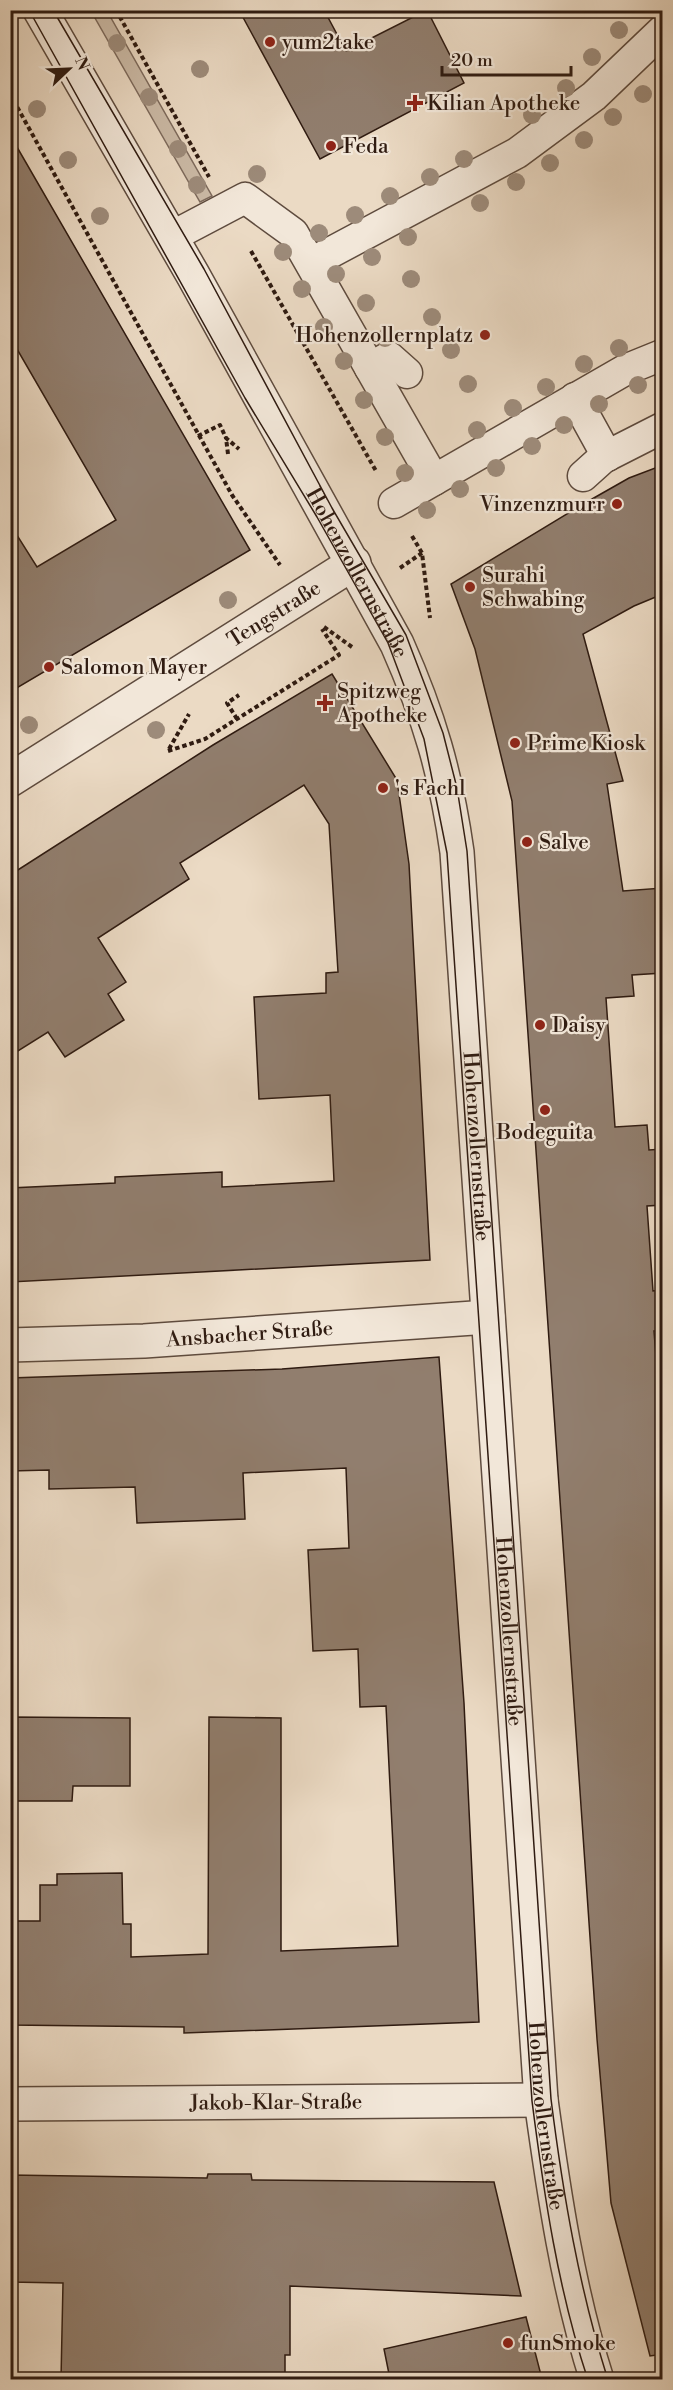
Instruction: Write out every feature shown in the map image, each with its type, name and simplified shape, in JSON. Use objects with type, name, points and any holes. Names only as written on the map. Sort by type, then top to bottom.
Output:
[{"type":"street","name":"Hohenzollernstraße","points":[[40,10],[171,237],[397,644],[422,700],[448,790],[457,852],[541,2100],[553,2189],[578,2308],[597,2379]]},
{"type":"street","points":[[311,262],[517,153],[594,96],[663,31]]},
{"type":"street","points":[[171,237],[245,198],[293,233],[311,262],[392,371],[434,480]]},
{"type":"street","points":[[394,503],[625,370],[663,355]]},
{"type":"street","points":[[575,398],[592,464],[663,428]]},
{"type":"street","name":"Tengstraße","points":[[10,780],[309,609],[354,563]]},
{"type":"street","name":"Ansbacher Straße","points":[[10,1345],[144,1341],[488,1317]]},
{"type":"street","name":"Jakob-Klar-Straße","points":[[10,2104],[500,2103],[541,2100]]},
{"type":"path","points":[[116,10],[422,554]]},
{"type":"path","points":[[10,94],[232,495],[339,655],[205,739],[168,751]]},
{"type":"path","points":[[198,436],[220,425],[226,438],[228,454]]},
{"type":"path","points":[[226,438],[239,449]]},
{"type":"path","points":[[237,719],[227,704],[239,695]]},
{"type":"shaded area","points":[[91,11],[107,11],[212,196],[200,202]]},
{"type":"building","points":[[239,10],[324,10],[346,51],[427,10],[464,83],[320,159]]},
{"type":"building","points":[[10,135],[250,550],[10,692],[10,524],[37,567],[116,520],[10,337]]},
{"type":"building","points":[[663,465],[663,594],[634,606],[583,634],[623,781],[607,784],[623,891],[663,888],[663,973],[632,975],[634,996],[606,998],[615,1127],[647,1125],[649,1150],[663,1149],[663,1205],[647,1206],[653,1291],[663,1290],[663,1331],[654,1331],[663,1445],[663,2354],[650,2356],[611,2203],[597,2039],[512,801],[475,649],[451,584],[629,478]]},
{"type":"building","points":[[332,674],[397,780],[409,864],[430,1260],[10,1282],[10,1188],[115,1183],[115,1177],[222,1172],[222,1187],[334,1181],[330,1095],[259,1099],[254,997],[326,993],[326,973],[338,972],[329,824],[304,785],[180,863],[189,879],[98,938],[126,982],[108,994],[124,1020],[65,1057],[48,1032],[10,1056],[10,875],[213,745]]},
{"type":"building","points":[[439,1357],[464,1703],[479,2022],[184,2033],[184,2027],[10,2025],[10,1921],[40,1921],[40,1885],[57,1885],[57,1874],[122,1873],[123,1924],[131,1924],[131,1957],[208,1954],[209,1717],[281,1718],[281,1951],[398,1946],[386,1706],[360,1707],[358,1649],[313,1651],[308,1550],[349,1548],[346,1468],[243,1473],[245,1519],[137,1523],[135,1487],[49,1489],[49,1470],[10,1471],[10,1378],[282,1369]]},
{"type":"building","points":[[10,1717],[130,1718],[130,1786],[73,1786],[72,1801],[10,1801]]},
{"type":"building","points":[[208,2174],[251,2174],[252,2180],[494,2182],[521,2296],[290,2286],[290,2355],[285,2355],[285,2379],[61,2379],[63,2283],[10,2282],[10,2175],[207,2178]]},
{"type":"building","points":[[526,2317],[542,2379],[390,2379],[384,2349]]},
{"type":"tram line","points":[[29,10],[245,398],[317,517],[388,643],[424,739],[447,853],[532,2101],[547,2207],[560,2277],[588,2380]]},
{"type":"tram line","points":[[53,10],[204,269],[332,508],[406,635],[443,733],[457,788],[467,851],[551,2099],[580,2276],[608,2380]]},
{"type":"place","name":"yum2take","points":[[270,42]]},
{"type":"place","name":"Kilian Apotheke","points":[[415,103]]},
{"type":"place","name":"Feda","points":[[331,146]]},
{"type":"place","name":"Hohenzollernplatz","points":[[485,335]]},
{"type":"place","name":"Vinzenzmurr","points":[[617,504]]},
{"type":"place","name":"Surahi Schwabing","points":[[470,587]]},
{"type":"place","name":"Salomon Mayer","points":[[49,667]]},
{"type":"place","name":"Spitzweg Apotheke","points":[[325,703]]},
{"type":"place","name":"Prime Kiosk","points":[[515,743]]},
{"type":"place","name":"'s Fachl","points":[[383,788]]},
{"type":"place","name":"Salve","points":[[527,842]]},
{"type":"place","name":"Daisy","points":[[540,1025]]},
{"type":"place","name":"Bodeguita","points":[[545,1110]]},
{"type":"place","name":"funSmoke","points":[[508,2343]]}]
